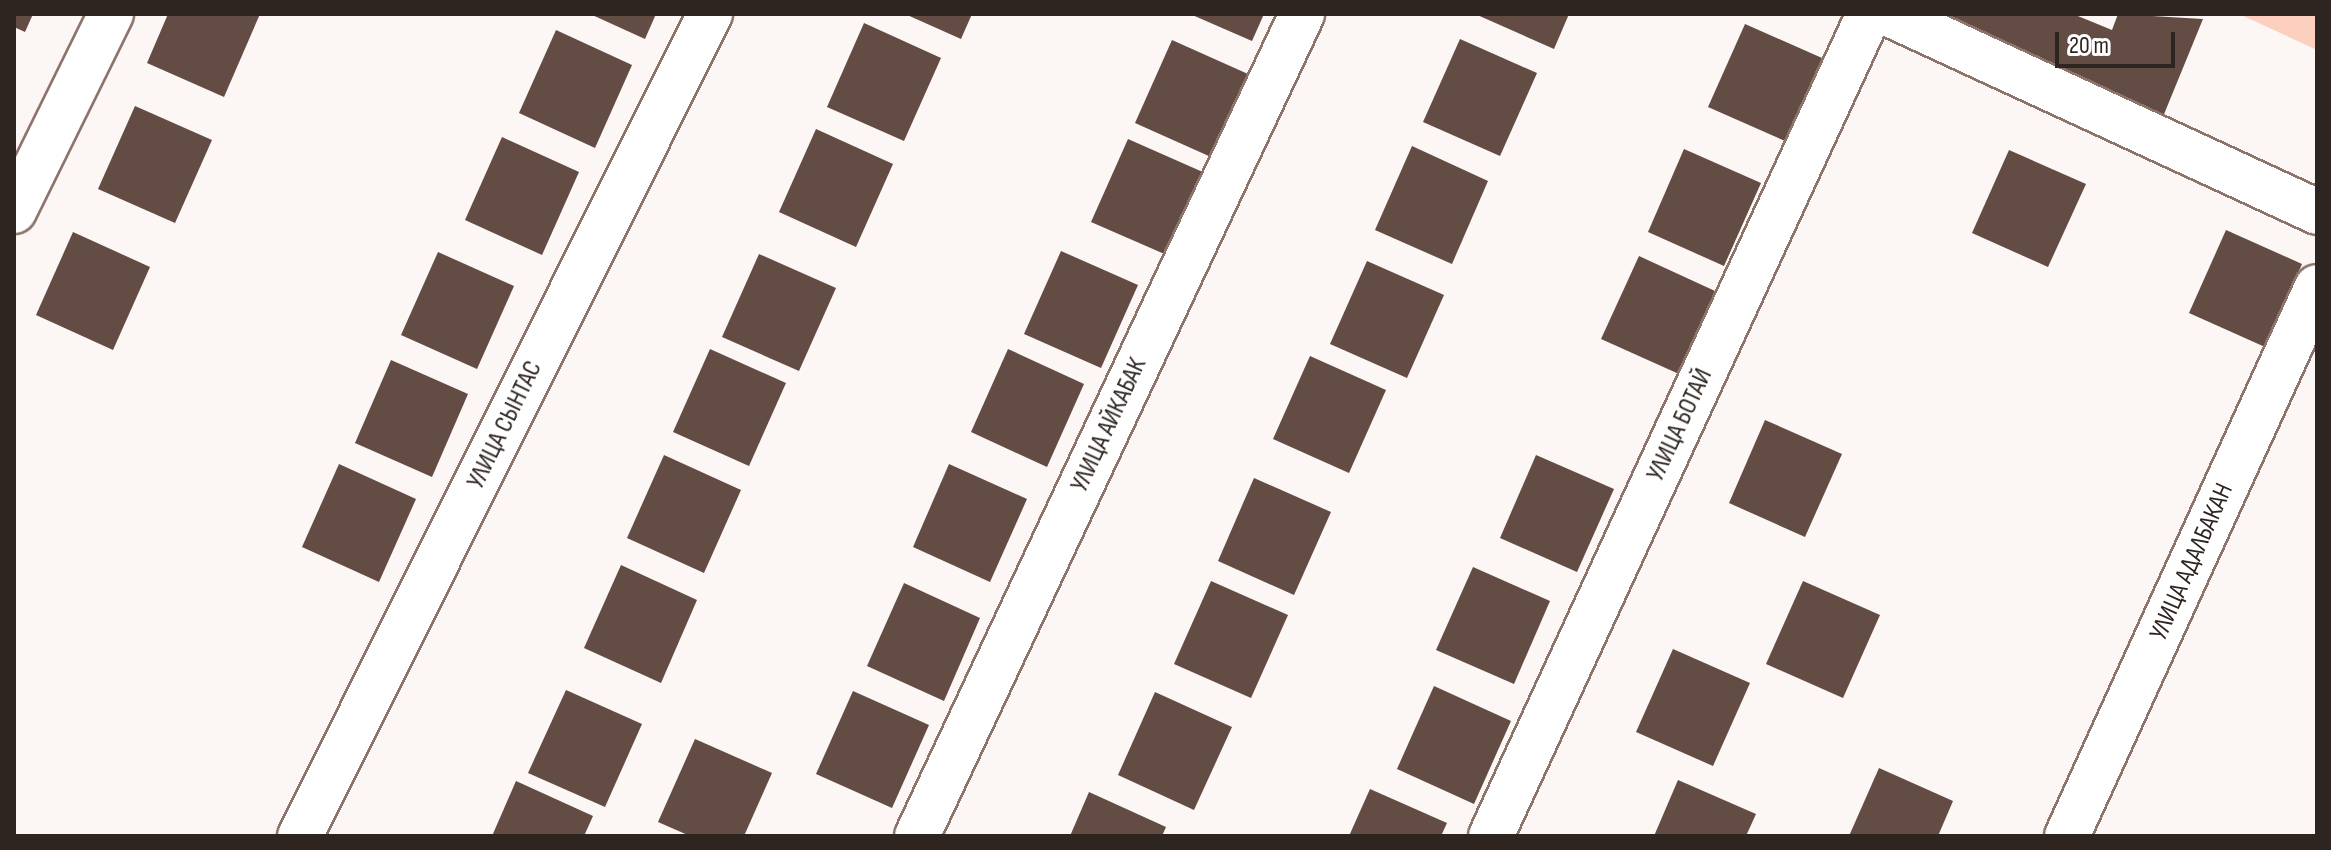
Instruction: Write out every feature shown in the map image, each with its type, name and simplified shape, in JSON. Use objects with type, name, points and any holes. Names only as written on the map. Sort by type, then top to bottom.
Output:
[{"type":"street","points":[[14,211],[111,14]]},
{"type":"street","name":"УЛИЦА СЫНТАС","points":[[300,836],[710,14]]},
{"type":"street","name":"УЛИЦА АЙКАБАК","points":[[917,836],[1302,14]]},
{"type":"street","name":"УЛИЦА БОТАЙ","points":[[1491,836],[1869,14]]},
{"type":"street","points":[[1889,14],[2317,212]]},
{"type":"street","name":"УЛИЦА АДАЛБАКАН","points":[[2067,836],[2317,287]]},
{"type":"shaded area","points":[[2239,14],[2317,14],[2317,50]]},
{"type":"building","points":[[14,14],[33,14],[25,32],[14,27]]},
{"type":"building","points":[[168,14],[260,14],[224,97],[147,63]]},
{"type":"building","points":[[590,14],[656,14],[645,39]]},
{"type":"building","points":[[905,14],[972,14],[961,39]]},
{"type":"building","points":[[1190,14],[1264,14],[1252,41]]},
{"type":"building","points":[[1475,14],[1569,14],[1554,49]]},
{"type":"building","points":[[1952,14],[2073,14],[2112,30],[2118,14],[2203,19],[2160,124],[1944,34]]},
{"type":"building","points":[[864,23],[941,58],[904,141],[827,107]]},
{"type":"building","points":[[1745,24],[1822,58],[1785,141],[1708,107]]},
{"type":"building","points":[[556,30],[632,65],[595,148],[519,113]]},
{"type":"building","points":[[1460,39],[1537,73],[1500,156],[1423,122]]},
{"type":"building","points":[[1172,40],[1248,74],[1211,157],[1135,123]]},
{"type":"building","points":[[135,106],[212,140],[175,223],[98,189]]},
{"type":"building","points":[[816,129],[893,164],[856,247],[779,212]]},
{"type":"building","points":[[502,137],[579,172],[542,255],[465,220]]},
{"type":"building","points":[[1128,139],[1205,173],[1169,256],[1091,222]]},
{"type":"building","points":[[1412,146],[1488,181],[1452,264],[1375,230]]},
{"type":"building","points":[[1684,149],[1761,183],[1724,266],[1648,232]]},
{"type":"building","points":[[2009,150],[2086,184],[2048,267],[1972,233]]},
{"type":"building","points":[[2226,230],[2302,264],[2265,347],[2189,313]]},
{"type":"building","points":[[73,232],[150,267],[113,350],[36,315]]},
{"type":"building","points":[[1061,251],[1138,285],[1101,368],[1024,334]]},
{"type":"building","points":[[438,252],[514,286],[477,369],[401,335]]},
{"type":"building","points":[[759,254],[836,288],[799,371],[722,337]]},
{"type":"building","points":[[1639,256],[1715,291],[1679,374],[1601,339]]},
{"type":"building","points":[[1367,261],[1444,295],[1407,378],[1330,344]]},
{"type":"building","points":[[710,349],[786,383],[749,466],[673,432]]},
{"type":"building","points":[[1008,349],[1084,384],[1047,467],[971,432]]},
{"type":"building","points":[[1310,356],[1386,390],[1349,473],[1273,439]]},
{"type":"building","points":[[391,360],[468,394],[432,477],[355,443]]},
{"type":"building","points":[[1765,420],[1842,454],[1805,537],[1729,503]]},
{"type":"building","points":[[664,455],[741,490],[704,573],[627,538]]},
{"type":"building","points":[[1536,455],[1614,489],[1577,572],[1500,538]]},
{"type":"building","points":[[339,464],[416,499],[379,582],[302,547]]},
{"type":"building","points":[[949,464],[1027,499],[990,582],[913,547]]},
{"type":"building","points":[[1254,478],[1331,512],[1294,595],[1218,561]]},
{"type":"building","points":[[621,565],[697,600],[661,683],[584,648]]},
{"type":"building","points":[[1473,567],[1550,601],[1514,684],[1436,650]]},
{"type":"building","points":[[1211,581],[1288,615],[1251,698],[1174,664]]},
{"type":"building","points":[[1803,581],[1880,615],[1843,698],[1766,664]]},
{"type":"building","points":[[904,583],[980,618],[944,701],[867,666]]},
{"type":"building","points":[[1673,649],[1750,683],[1713,766],[1636,732]]},
{"type":"building","points":[[1434,686],[1511,721],[1474,804],[1397,769]]},
{"type":"building","points":[[566,690],[642,724],[605,807],[528,773]]},
{"type":"building","points":[[853,691],[929,725],[892,808],[816,774]]},
{"type":"building","points":[[1155,692],[1232,727],[1194,810],[1118,775]]},
{"type":"building","points":[[695,739],[772,773],[744,836],[690,836],[658,822]]},
{"type":"building","points":[[1879,768],[1953,801],[1938,836],[1849,836]]},
{"type":"building","points":[[1678,780],[1756,814],[1746,836],[1654,836]]},
{"type":"building","points":[[516,781],[593,816],[584,836],[492,836]]},
{"type":"building","points":[[1370,789],[1447,823],[1441,836],[1349,836]]},
{"type":"building","points":[[1089,792],[1166,827],[1162,836],[1070,836]]}]
